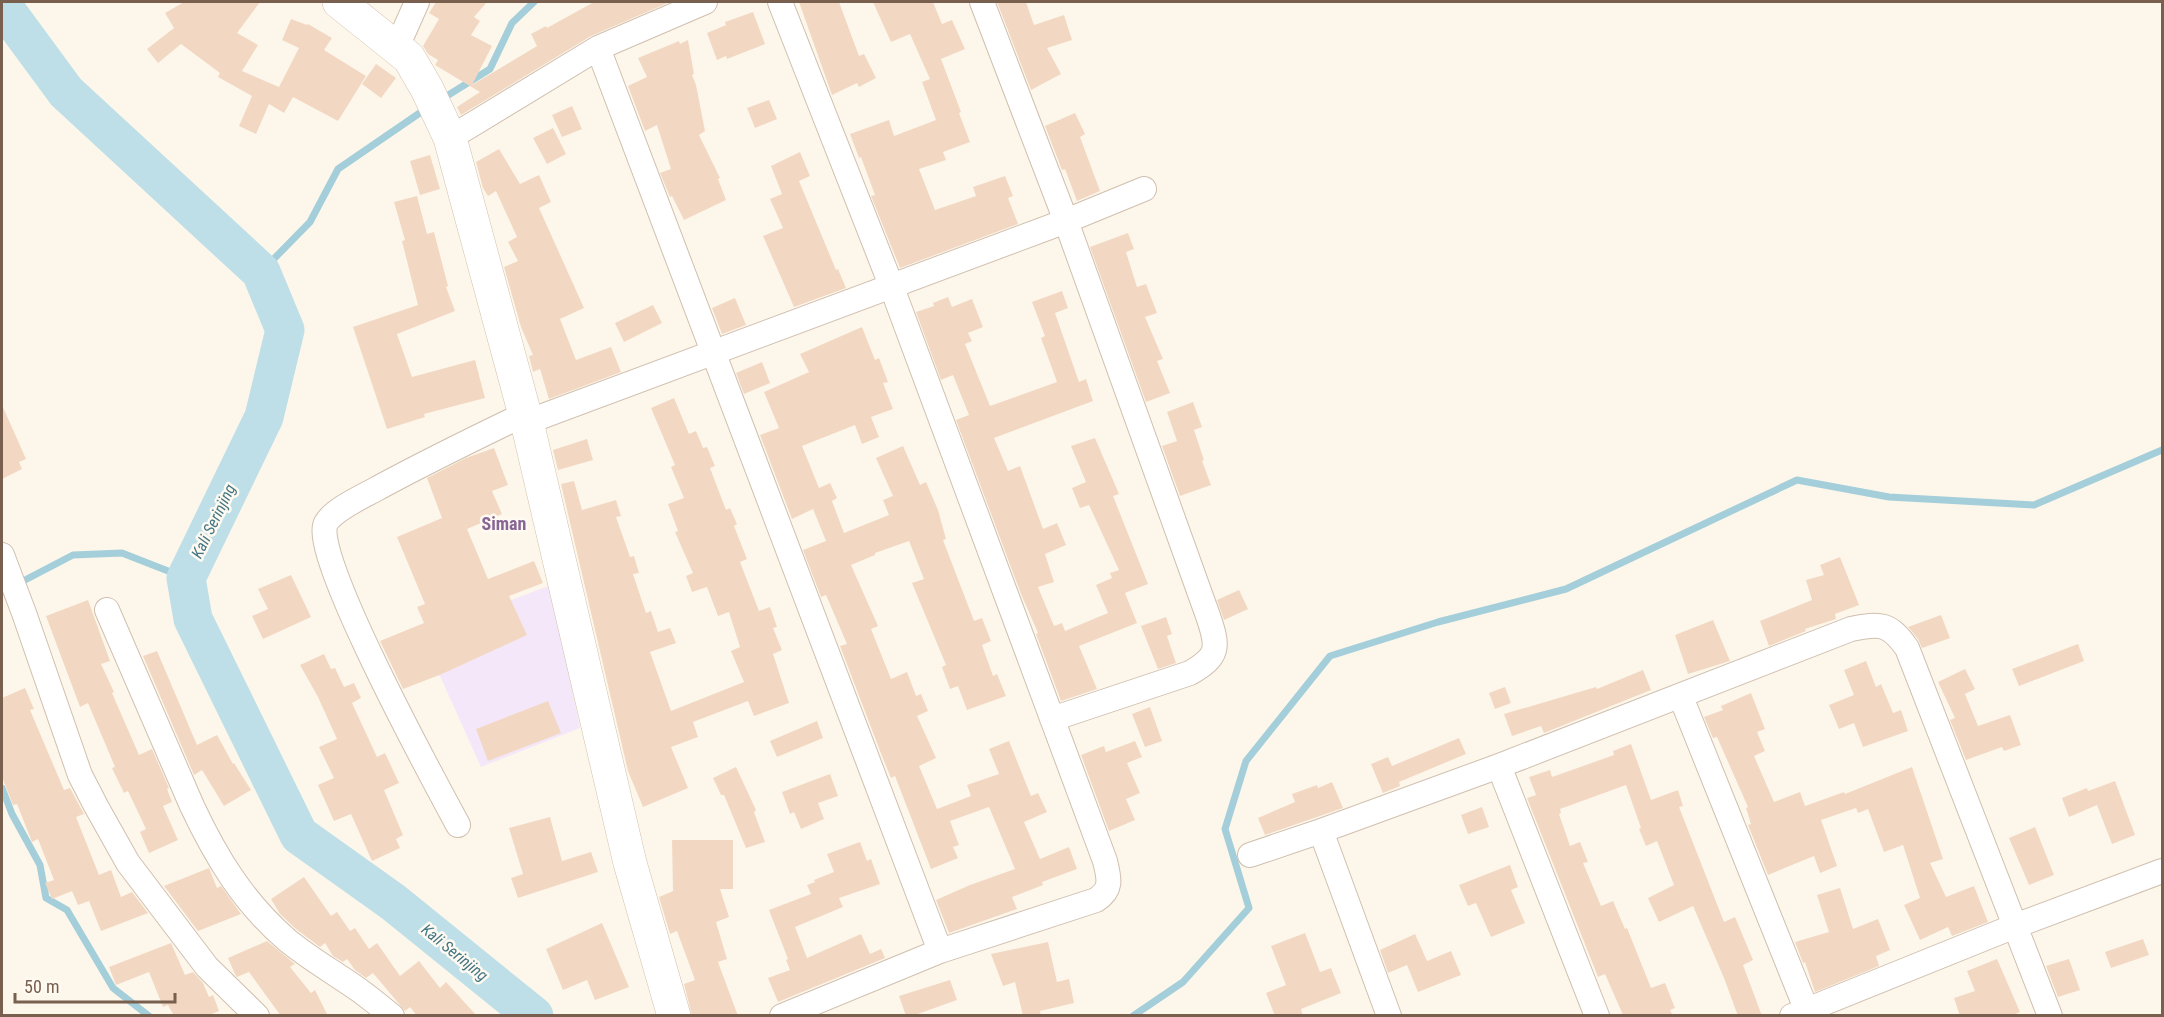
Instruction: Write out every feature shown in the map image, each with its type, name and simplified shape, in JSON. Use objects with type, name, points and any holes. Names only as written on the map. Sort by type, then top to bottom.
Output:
[{"type":"main road","points":[[339,2],[409,58],[427,88],[447,130],[526,418],[630,863],[674,1016]]},
{"type":"street","points":[[397,47],[417,2]]},
{"type":"street","points":[[447,130],[598,48],[705,2]]},
{"type":"street","points":[[780,2],[891,285],[1105,861],[1110,881],[1108,889],[1096,900],[940,951],[782,1016]]},
{"type":"street","points":[[982,2],[1066,221],[1214,633],[1215,647],[1207,663],[1190,673],[1052,719]]},
{"type":"street","points":[[598,48],[940,951]]},
{"type":"street","points":[[458,825],[404,724],[360,632],[326,548],[325,524],[333,514],[434,458],[526,418],[712,353],[1066,221],[1144,189]]},
{"type":"street","points":[[5,565],[80,775],[128,863],[207,967],[256,1016]]},
{"type":"street","points":[[107,610],[192,806],[234,883],[258,912],[286,939],[392,1016]]},
{"type":"street","points":[[1250,855],[1499,766],[1851,629],[1884,625],[1897,634],[1907,648],[2050,1016]]},
{"type":"street","points":[[1680,697],[1803,1014],[2015,926],[2163,871]]},
{"type":"street","points":[[1499,766],[1597,1016]]},
{"type":"street","points":[[1321,831],[1389,1016]]},
{"type":"shaded area","points":[[551,585],[580,728],[481,767],[421,634]]},
{"type":"building","points":[[184,2],[260,2],[237,33],[258,45],[242,71],[279,87],[299,48],[282,40],[291,19],[308,24],[332,38],[324,50],[366,76],[338,121],[293,97],[284,113],[269,104],[256,134],[239,126],[252,96],[218,77],[220,73],[181,44],[158,63],[147,49],[174,28],[165,13]]},
{"type":"building","points":[[436,2],[487,2],[474,17],[480,21],[471,35],[492,46],[472,85],[537,46],[531,34],[546,26],[547,28],[594,2],[670,2],[591,36],[461,115],[457,107],[480,92],[435,65],[438,60],[428,54],[423,46],[439,19],[429,13]]},
{"type":"building","points":[[799,2],[839,2],[859,56],[864,54],[876,78],[859,87],[857,83],[832,95]]},
{"type":"building","points":[[873,2],[933,2],[942,24],[952,20],[965,49],[941,59],[970,142],[943,152],[946,160],[919,169],[935,210],[976,196],[973,187],[1005,176],[1013,196],[1008,198],[1018,224],[900,268],[871,196],[875,195],[861,157],[859,158],[850,134],[889,120],[894,136],[936,120],[922,82],[930,79],[910,34],[891,42]]},
{"type":"building","points":[[997,2],[1026,2],[1034,25],[1064,15],[1072,40],[1047,48],[1061,74],[1031,90]]},
{"type":"building","points":[[753,12],[765,44],[727,59],[726,56],[717,60],[707,33],[726,25],[725,22]]},
{"type":"building","points":[[688,40],[694,74],[692,75],[705,131],[699,135],[720,178],[718,179],[726,200],[684,220],[672,196],[670,197],[660,173],[671,169],[657,125],[645,131],[628,86],[647,77],[638,58],[679,41],[680,44]]},
{"type":"building","points":[[376,64],[396,78],[381,98],[362,84]]},
{"type":"building","points":[[769,100],[777,119],[755,128],[747,108]]},
{"type":"building","points":[[572,106],[582,129],[562,137],[552,115]]},
{"type":"building","points":[[1075,113],[1085,134],[1080,137],[1100,191],[1077,201],[1045,126]]},
{"type":"building","points":[[553,128],[566,154],[547,164],[533,138]]},
{"type":"building","points":[[499,149],[520,184],[539,175],[551,202],[539,208],[584,308],[560,319],[576,360],[611,347],[621,372],[549,399],[540,369],[533,372],[529,356],[533,355],[521,327],[504,267],[518,261],[508,242],[517,237],[496,191],[488,196],[483,188],[476,162]]},
{"type":"building","points":[[800,152],[810,176],[799,181],[836,270],[838,269],[846,288],[794,307],[763,236],[783,228],[770,199],[782,194],[771,166]]},
{"type":"building","points":[[430,155],[440,189],[420,195],[410,161]]},
{"type":"building","points":[[417,196],[427,234],[434,232],[448,286],[446,287],[455,311],[397,334],[412,377],[475,360],[485,398],[424,414],[425,417],[387,429],[353,327],[418,305],[402,241],[405,240],[394,202]]},
{"type":"building","points":[[1128,233],[1134,249],[1126,252],[1137,287],[1146,284],[1157,313],[1145,317],[1163,359],[1157,361],[1170,393],[1146,402],[1090,247]]},
{"type":"building","points":[[1062,291],[1068,308],[1055,313],[1079,382],[1086,379],[1093,401],[994,438],[1008,471],[1020,466],[1043,529],[1057,523],[1066,545],[1045,554],[1054,582],[1038,587],[1054,626],[1062,623],[1065,631],[1108,613],[1096,585],[1112,578],[1110,573],[1119,570],[1089,505],[1080,508],[1072,488],[1086,482],[1071,446],[1095,438],[1119,494],[1113,496],[1148,584],[1125,593],[1137,623],[1079,646],[1097,689],[1061,701],[1036,634],[1038,633],[1021,594],[956,420],[969,415],[953,375],[941,380],[916,312],[934,306],[933,303],[948,297],[952,307],[972,299],[983,327],[968,333],[972,341],[965,344],[990,406],[1057,382],[1041,338],[1045,336],[1032,302]]},
{"type":"building","points":[[735,298],[746,325],[722,334],[712,308]]},
{"type":"building","points":[[653,305],[662,323],[624,342],[615,323]]},
{"type":"building","points":[[862,327],[875,360],[879,358],[888,382],[883,383],[893,409],[871,417],[879,437],[862,444],[855,425],[802,446],[819,488],[830,483],[837,498],[832,501],[844,533],[889,515],[883,500],[893,496],[876,458],[903,446],[920,485],[926,482],[938,510],[946,539],[943,540],[974,621],[982,618],[991,641],[982,645],[993,676],[997,674],[1006,696],[967,710],[958,686],[950,689],[942,667],[946,665],[912,583],[924,579],[909,541],[875,553],[851,565],[878,626],[871,629],[891,679],[907,672],[916,696],[921,694],[928,711],[917,716],[936,758],[919,766],[937,809],[971,796],[967,785],[999,774],[989,749],[1009,741],[1031,796],[1038,793],[1047,812],[1024,822],[1040,859],[1069,847],[1077,869],[1042,882],[1043,885],[1012,897],[1017,909],[949,933],[936,900],[1015,869],[989,807],[950,821],[959,845],[953,847],[958,858],[931,869],[895,776],[891,778],[882,756],[840,646],[847,644],[826,595],[821,597],[803,550],[826,541],[813,509],[792,519],[760,435],[779,428],[764,392],[809,372],[800,354]]},
{"type":"building","points":[[762,362],[770,383],[744,394],[736,373]]},
{"type":"building","points":[[674,398],[689,434],[696,431],[703,448],[707,447],[715,466],[710,468],[726,510],[730,508],[737,524],[734,526],[747,559],[740,562],[759,611],[770,607],[777,627],[773,628],[782,650],[773,654],[789,703],[754,716],[748,701],[693,722],[698,737],[671,747],[688,788],[643,807],[628,771],[561,484],[574,481],[582,510],[616,500],[621,516],[616,517],[630,557],[634,556],[639,573],[633,574],[646,613],[651,611],[658,632],[670,628],[676,643],[650,652],[671,711],[744,682],[731,651],[740,647],[729,612],[718,616],[707,587],[692,592],[686,576],[693,573],[675,532],[678,531],[668,504],[684,498],[671,467],[675,465],[651,408]]},
{"type":"building","points":[[1193,402],[1202,427],[1194,430],[1211,485],[1180,496],[1162,446],[1177,441],[1167,412]]},
{"type":"building","points":[[2,405],[26,459],[19,462],[22,469],[2,479]]},
{"type":"building","points":[[587,439],[593,460],[558,470],[553,450]]},
{"type":"building","points":[[494,448],[508,485],[492,491],[502,514],[467,529],[488,579],[534,561],[543,583],[509,596],[527,635],[442,674],[403,689],[380,641],[424,623],[417,607],[425,604],[397,537],[442,518],[427,478],[466,458]]},
{"type":"building","points":[[1840,557],[1859,605],[1835,614],[1836,619],[1805,629],[1806,631],[1769,646],[1760,621],[1812,600],[1806,580],[1824,575],[1820,565]]},
{"type":"building","points":[[291,575],[311,617],[263,639],[252,616],[268,609],[258,589]]},
{"type":"building","points":[[1239,590],[1248,609],[1224,620],[1217,600]]},
{"type":"building","points":[[88,600],[110,661],[101,664],[114,692],[112,693],[139,755],[152,749],[169,788],[167,789],[172,802],[163,806],[178,840],[149,853],[140,832],[146,829],[128,791],[124,793],[112,768],[115,767],[88,703],[80,707],[46,616]]},
{"type":"building","points":[[1941,615],[1950,638],[1922,648],[1908,627]]},
{"type":"building","points":[[1166,617],[1172,634],[1167,636],[1176,663],[1158,669],[1141,626]]},
{"type":"building","points":[[1713,620],[1730,661],[1688,674],[1675,635]]},
{"type":"building","points":[[2078,644],[2084,661],[2019,686],[2012,669]]},
{"type":"building","points":[[157,651],[197,745],[217,735],[251,790],[224,806],[202,770],[194,775],[143,656]]},
{"type":"building","points":[[324,654],[331,669],[335,668],[344,687],[354,683],[361,698],[352,703],[377,757],[385,753],[399,783],[384,790],[403,835],[396,839],[400,848],[372,861],[351,814],[334,821],[318,785],[334,778],[319,747],[337,739],[300,665]]},
{"type":"building","points":[[1866,661],[1876,687],[1881,684],[1893,713],[1901,710],[1908,731],[1863,747],[1854,723],[1839,729],[1829,705],[1854,695],[1844,670]]},
{"type":"building","points":[[1965,669],[1975,689],[1965,694],[1978,726],[2010,715],[2021,745],[2004,751],[2002,747],[1966,760],[1950,720],[1955,718],[1938,682]]},
{"type":"building","points":[[1643,670],[1651,690],[1544,733],[1541,726],[1512,736],[1504,714],[1596,687],[1597,689]]},
{"type":"building","points":[[1505,687],[1511,703],[1495,709],[1489,693]]},
{"type":"building","points":[[25,688],[34,709],[30,710],[64,790],[70,788],[84,814],[76,817],[99,875],[111,870],[121,897],[132,892],[148,913],[101,931],[89,901],[78,905],[72,891],[52,899],[45,883],[54,880],[38,839],[32,842],[17,804],[13,805],[2,777],[2,698]]},
{"type":"building","points":[[1751,693],[1765,729],[1757,732],[1765,751],[1754,756],[1774,802],[1800,792],[1805,806],[1844,792],[1845,794],[1912,767],[1943,859],[1930,863],[1946,897],[1974,886],[1988,922],[1952,936],[1948,927],[1920,940],[1904,905],[1920,898],[1903,845],[1884,852],[1868,809],[1858,813],[1856,808],[1821,820],[1837,866],[1820,873],[1814,856],[1768,875],[1748,825],[1751,824],[1746,808],[1748,807],[1717,737],[1713,738],[1704,717],[1723,710],[1721,706]]},
{"type":"building","points":[[548,701],[561,733],[488,761],[476,729]]},
{"type":"building","points":[[1150,707],[1162,741],[1145,747],[1132,714]]},
{"type":"building","points":[[817,721],[823,738],[777,757],[770,741]]},
{"type":"building","points":[[1459,738],[1466,754],[1399,782],[1400,786],[1383,793],[1371,764],[1388,757],[1392,766]]},
{"type":"building","points":[[1135,741],[1142,757],[1127,763],[1140,793],[1126,799],[1135,820],[1109,831],[1081,755],[1104,746],[1106,752]]},
{"type":"building","points":[[1631,744],[1651,800],[1678,790],[1683,806],[1679,807],[1724,922],[1735,917],[1753,960],[1743,965],[1762,1016],[1738,1016],[1693,906],[1659,922],[1648,898],[1674,885],[1657,841],[1646,846],[1626,785],[1560,809],[1559,814],[1570,846],[1580,842],[1588,862],[1583,863],[1601,906],[1613,901],[1625,929],[1627,928],[1651,988],[1665,983],[1675,1008],[1670,1010],[1673,1016],[1623,1015],[1605,974],[1598,977],[1527,798],[1536,795],[1529,777],[1550,770],[1552,777],[1614,755],[1613,751]]},
{"type":"building","points":[[736,767],[756,810],[754,812],[765,842],[746,848],[724,795],[721,795],[713,778]]},
{"type":"building","points":[[830,774],[838,796],[818,803],[824,819],[801,829],[794,812],[790,814],[782,792]]},
{"type":"building","points":[[2115,781],[2135,835],[2112,844],[2097,805],[2069,817],[2062,798],[2087,788],[2088,791]]},
{"type":"building","points":[[1332,782],[1343,808],[1265,835],[1258,818],[1295,802],[1292,794]]},
{"type":"building","points":[[1482,807],[1489,827],[1468,834],[1461,815]]},
{"type":"building","points":[[550,817],[562,861],[591,852],[598,872],[518,898],[511,878],[523,874],[509,828]]},
{"type":"building","points":[[2035,827],[2054,875],[2029,885],[2009,838]]},
{"type":"building","points":[[672,840],[733,840],[733,889],[720,889],[729,917],[716,922],[727,959],[718,962],[738,1016],[692,1016],[684,984],[695,980],[677,931],[670,934],[659,897],[673,891]]},
{"type":"building","points":[[860,842],[867,861],[871,859],[880,884],[839,898],[843,907],[795,927],[807,958],[861,934],[870,954],[881,949],[885,958],[778,1002],[768,978],[790,970],[769,910],[811,894],[807,885],[834,872],[827,854]]},
{"type":"building","points":[[1510,865],[1518,887],[1511,890],[1525,923],[1491,937],[1476,903],[1468,906],[1459,885]]},
{"type":"building","points":[[209,868],[217,888],[221,886],[241,914],[198,931],[164,886]]},
{"type":"building","points":[[304,877],[331,916],[337,912],[350,931],[355,928],[369,949],[377,943],[400,976],[419,961],[440,988],[446,982],[477,1016],[417,1016],[410,1007],[405,1011],[373,973],[366,978],[355,970],[347,959],[343,962],[333,956],[325,943],[320,947],[296,929],[280,914],[271,899]]},
{"type":"building","points":[[1840,888],[1853,929],[1878,919],[1890,950],[1876,956],[1879,966],[1815,992],[1805,962],[1803,963],[1795,942],[1829,932],[1817,895]]},
{"type":"building","points":[[602,923],[629,987],[595,1000],[587,980],[563,990],[546,949]]},
{"type":"building","points":[[1305,933],[1320,972],[1331,968],[1341,993],[1301,1009],[1303,1016],[1275,1016],[1266,993],[1286,985],[1271,946]]},
{"type":"building","points":[[1415,934],[1427,961],[1451,951],[1461,975],[1418,992],[1407,965],[1388,973],[1380,950]]},
{"type":"building","points":[[2143,939],[2149,955],[2111,968],[2105,952]]},
{"type":"building","points":[[267,941],[295,964],[290,967],[311,993],[315,990],[328,1016],[281,1016],[249,972],[237,977],[228,958]]},
{"type":"building","points":[[1048,942],[1057,982],[1069,979],[1074,1003],[1040,1011],[1041,1016],[1023,1016],[1015,982],[1003,986],[991,954]]},
{"type":"building","points":[[171,943],[185,975],[193,972],[203,983],[209,997],[213,995],[219,1011],[207,1016],[174,1016],[168,1005],[163,1007],[149,972],[116,985],[109,967]]},
{"type":"building","points":[[1997,959],[2020,1012],[2011,1016],[1960,1016],[1954,998],[1975,991],[1967,971]]},
{"type":"building","points":[[2069,959],[2080,990],[2058,997],[2046,966]]},
{"type":"building","points":[[950,980],[957,1000],[906,1016],[899,996]]},
{"type":"waterway","points":[[442,99],[490,69],[512,23],[534,2]]},
{"type":"waterway","name":"Kali Serinjing","points":[[2,5],[66,92],[261,272],[285,330],[264,417],[186,578],[193,619],[299,835],[393,902],[534,1016]]},
{"type":"waterway","points":[[261,272],[310,222],[338,169],[427,108]]},
{"type":"waterway","points":[[1133,1016],[1183,982],[1249,908],[1225,829],[1246,761],[1330,656],[1438,622],[1566,589],[1797,480],[1889,497],[2034,505],[2162,450]]},
{"type":"waterway","points":[[2,592],[73,555],[122,553],[186,578]]},
{"type":"waterway","points":[[2,788],[12,814],[40,865],[46,898],[67,910],[113,988],[149,1016]]},
{"type":"district","name":"Siman","points":[[504,524]]}]
